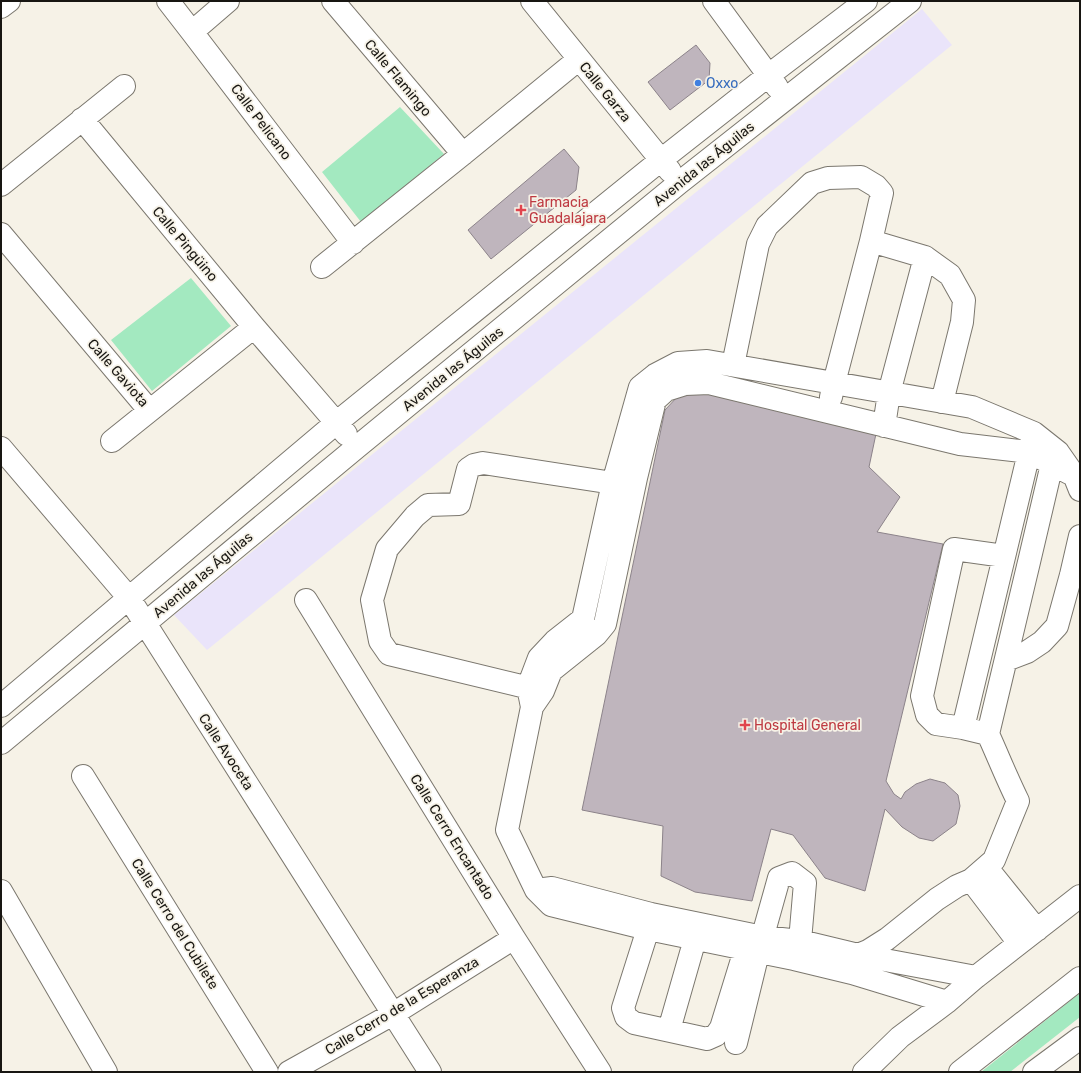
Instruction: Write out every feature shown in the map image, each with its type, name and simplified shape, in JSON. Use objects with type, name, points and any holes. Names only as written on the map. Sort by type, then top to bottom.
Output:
[{"type":"street","points":[[1,7],[9,1]]},
{"type":"street","name":"Calle Pelicano","points":[[168,1],[353,243]]},
{"type":"street","points":[[192,32],[228,1]]},
{"type":"street","name":"Calle Flamingo","points":[[333,1],[463,154]]},
{"type":"street","name":"Calle Garza","points":[[532,1],[679,183]]},
{"type":"street","points":[[714,1],[786,99]]},
{"type":"street","name":"Avenida las Águilas","points":[[5,695],[129,598],[336,423],[661,160],[866,1]]},
{"type":"street","name":"Avenida las Águilas","points":[[1,743],[357,447],[679,183],[786,99],[886,9],[910,1]]},
{"type":"street","points":[[322,267],[579,59]]},
{"type":"street","points":[[1,185],[124,86]]},
{"type":"street","name":"Calle Pingüino","points":[[82,119],[254,327],[357,447]]},
{"type":"street","points":[[733,365],[758,244],[766,226],[812,183],[828,178],[861,177],[876,186],[882,193],[834,383],[829,412]]},
{"type":"street","name":"Calle Gaviota","points":[[1,234],[149,410],[254,327]]},
{"type":"street","points":[[871,241],[926,257],[950,275],[964,300],[962,322],[942,402]]},
{"type":"street","points":[[884,426],[889,392],[926,257]]},
{"type":"street","points":[[976,977],[858,955],[800,941],[755,947],[695,939],[650,921],[552,888],[536,890],[507,830],[534,695],[539,658],[555,641],[583,620],[613,483],[640,387],[654,376],[678,363],[707,361],[972,407],[1032,442],[1055,458],[1077,482]]},
{"type":"street","points":[[534,695],[551,671],[596,634],[605,624],[636,478],[655,400],[666,390],[685,384],[709,383],[960,444],[1032,442]]},
{"type":"street","points":[[112,441],[149,410]]},
{"type":"street","points":[[963,728],[1032,442]]},
{"type":"street","name":"Calle Avoceta","points":[[1,448],[129,598],[430,1072]]},
{"type":"street","points":[[858,955],[868,951],[880,943],[937,899],[979,874],[994,860],[1018,801],[1004,773],[988,734],[1055,458]]},
{"type":"street","points":[[534,695],[389,654],[380,641],[372,600],[387,549],[415,516],[428,505],[460,504],[468,469],[474,465],[483,463],[613,483]]},
{"type":"street","points":[[1015,513],[1039,521]]},
{"type":"street","points":[[1006,660],[1027,652],[1042,642],[1057,626],[1080,536]]},
{"type":"street","points":[[988,734],[936,724],[927,715],[922,696],[954,549],[1004,556]]},
{"type":"street","name":"Calle Cerro Encantado","points":[[306,600],[514,938],[600,1072]]},
{"type":"street","points":[[992,609],[1016,616]]},
{"type":"street","points":[[5,695],[31,719]]},
{"type":"street","name":"Calle Cerro del Cubilete","points":[[84,776],[267,1072]]},
{"type":"street","points":[[650,921],[623,1008],[626,1017],[634,1022],[707,1038],[716,1035],[721,1028],[755,947],[779,878],[792,873],[805,883],[800,941]]},
{"type":"street","points":[[979,874],[1037,930]]},
{"type":"street","points":[[979,874],[1019,944]]},
{"type":"street","points":[[1,891],[106,1072]]},
{"type":"street","points":[[864,1072],[900,1037],[947,1002],[976,977],[1080,896]]},
{"type":"street","points":[[650,921],[852,973],[947,1002]]},
{"type":"street","name":"Calle Cerro de la Esperanza","points":[[289,1072],[393,1014],[514,938]]},
{"type":"street","points":[[669,1030],[695,939]]},
{"type":"street","points":[[736,1043],[755,947]]},
{"type":"street","points":[[960,1072],[1080,978]]},
{"type":"street","points":[[1034,1072],[1080,1038]]},
{"type":"shaded area","points":[[922,9],[952,45],[207,650],[174,615]]},
{"type":"green space","points":[[400,107],[444,154],[361,222],[322,172]]},
{"type":"green space","points":[[191,278],[231,326],[152,391],[111,340]]},
{"type":"green space","points":[[1080,993],[1080,1017],[1010,1072],[981,1072]]},
{"type":"building","points":[[696,45],[710,63],[709,80],[670,110],[648,82]]},
{"type":"building","name":"Farmacia Guadalajara","points":[[564,149],[579,167],[576,190],[491,259],[468,230]]},
{"type":"building","name":"Hospital General","points":[[697,391],[877,429],[869,467],[900,497],[877,532],[943,544],[886,781],[894,794],[901,799],[905,792],[916,784],[930,779],[945,783],[958,795],[960,806],[956,824],[933,841],[919,838],[902,827],[885,809],[865,891],[825,878],[793,835],[771,829],[752,901],[695,892],[661,876],[663,826],[582,810],[665,410],[678,396]]},
{"type":"place","name":"Oxxo","points":[[698,83]]},
{"type":"place","name":"Farmacia Guadalajara","points":[[521,210]]},
{"type":"place","name":"Hospital General","points":[[745,725]]}]
